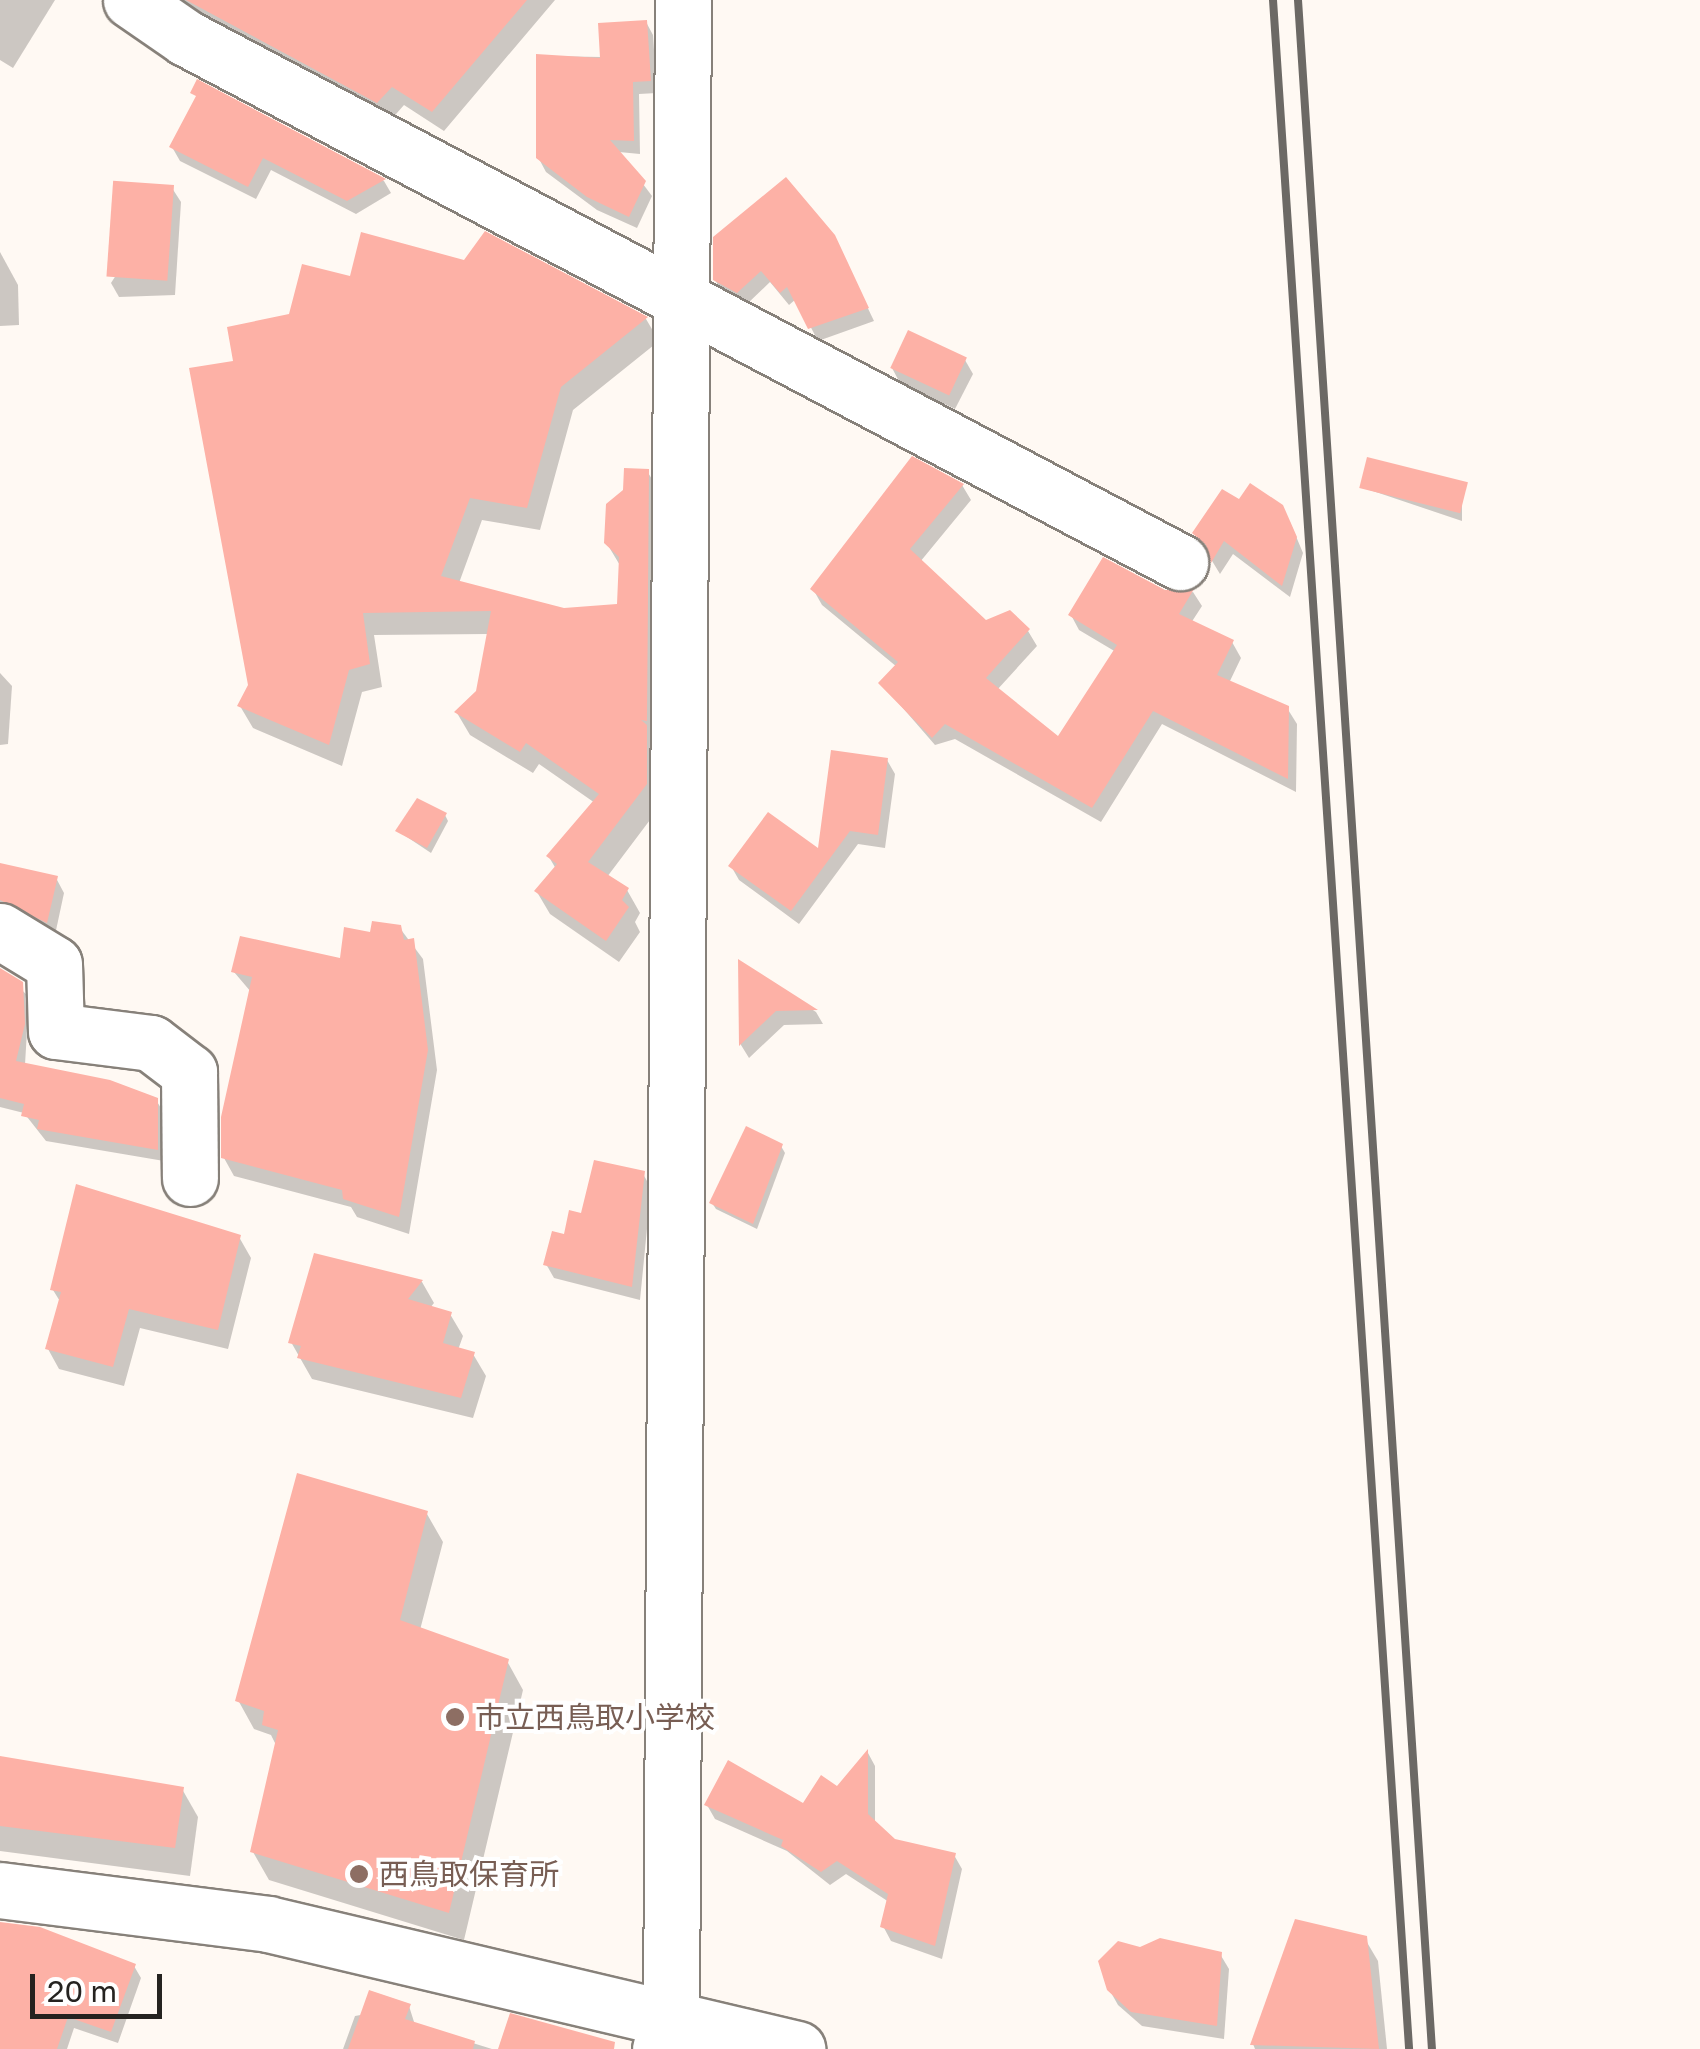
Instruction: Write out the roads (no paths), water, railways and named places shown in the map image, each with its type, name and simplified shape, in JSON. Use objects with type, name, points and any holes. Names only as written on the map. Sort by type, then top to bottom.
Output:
[{"type":"street","points":[[132,0],[186,38],[1180,562]]},
{"type":"street","points":[[665,2033],[684,298],[683,0]]},
{"type":"street","points":[[0,931],[54,964],[56,1031],[151,1043],[189,1072],[190,1178]]},
{"type":"street","points":[[0,1890],[268,1924],[665,2033],[797,2049]]},
{"type":"railway","points":[[1273,0],[1409,2049]]},
{"type":"railway","points":[[1298,0],[1432,2049]]},
{"type":"place","name":"市立西鳥取小学校","points":[[455,1717]]},
{"type":"place","name":"西鳥取保育所","points":[[359,1874]]}]
